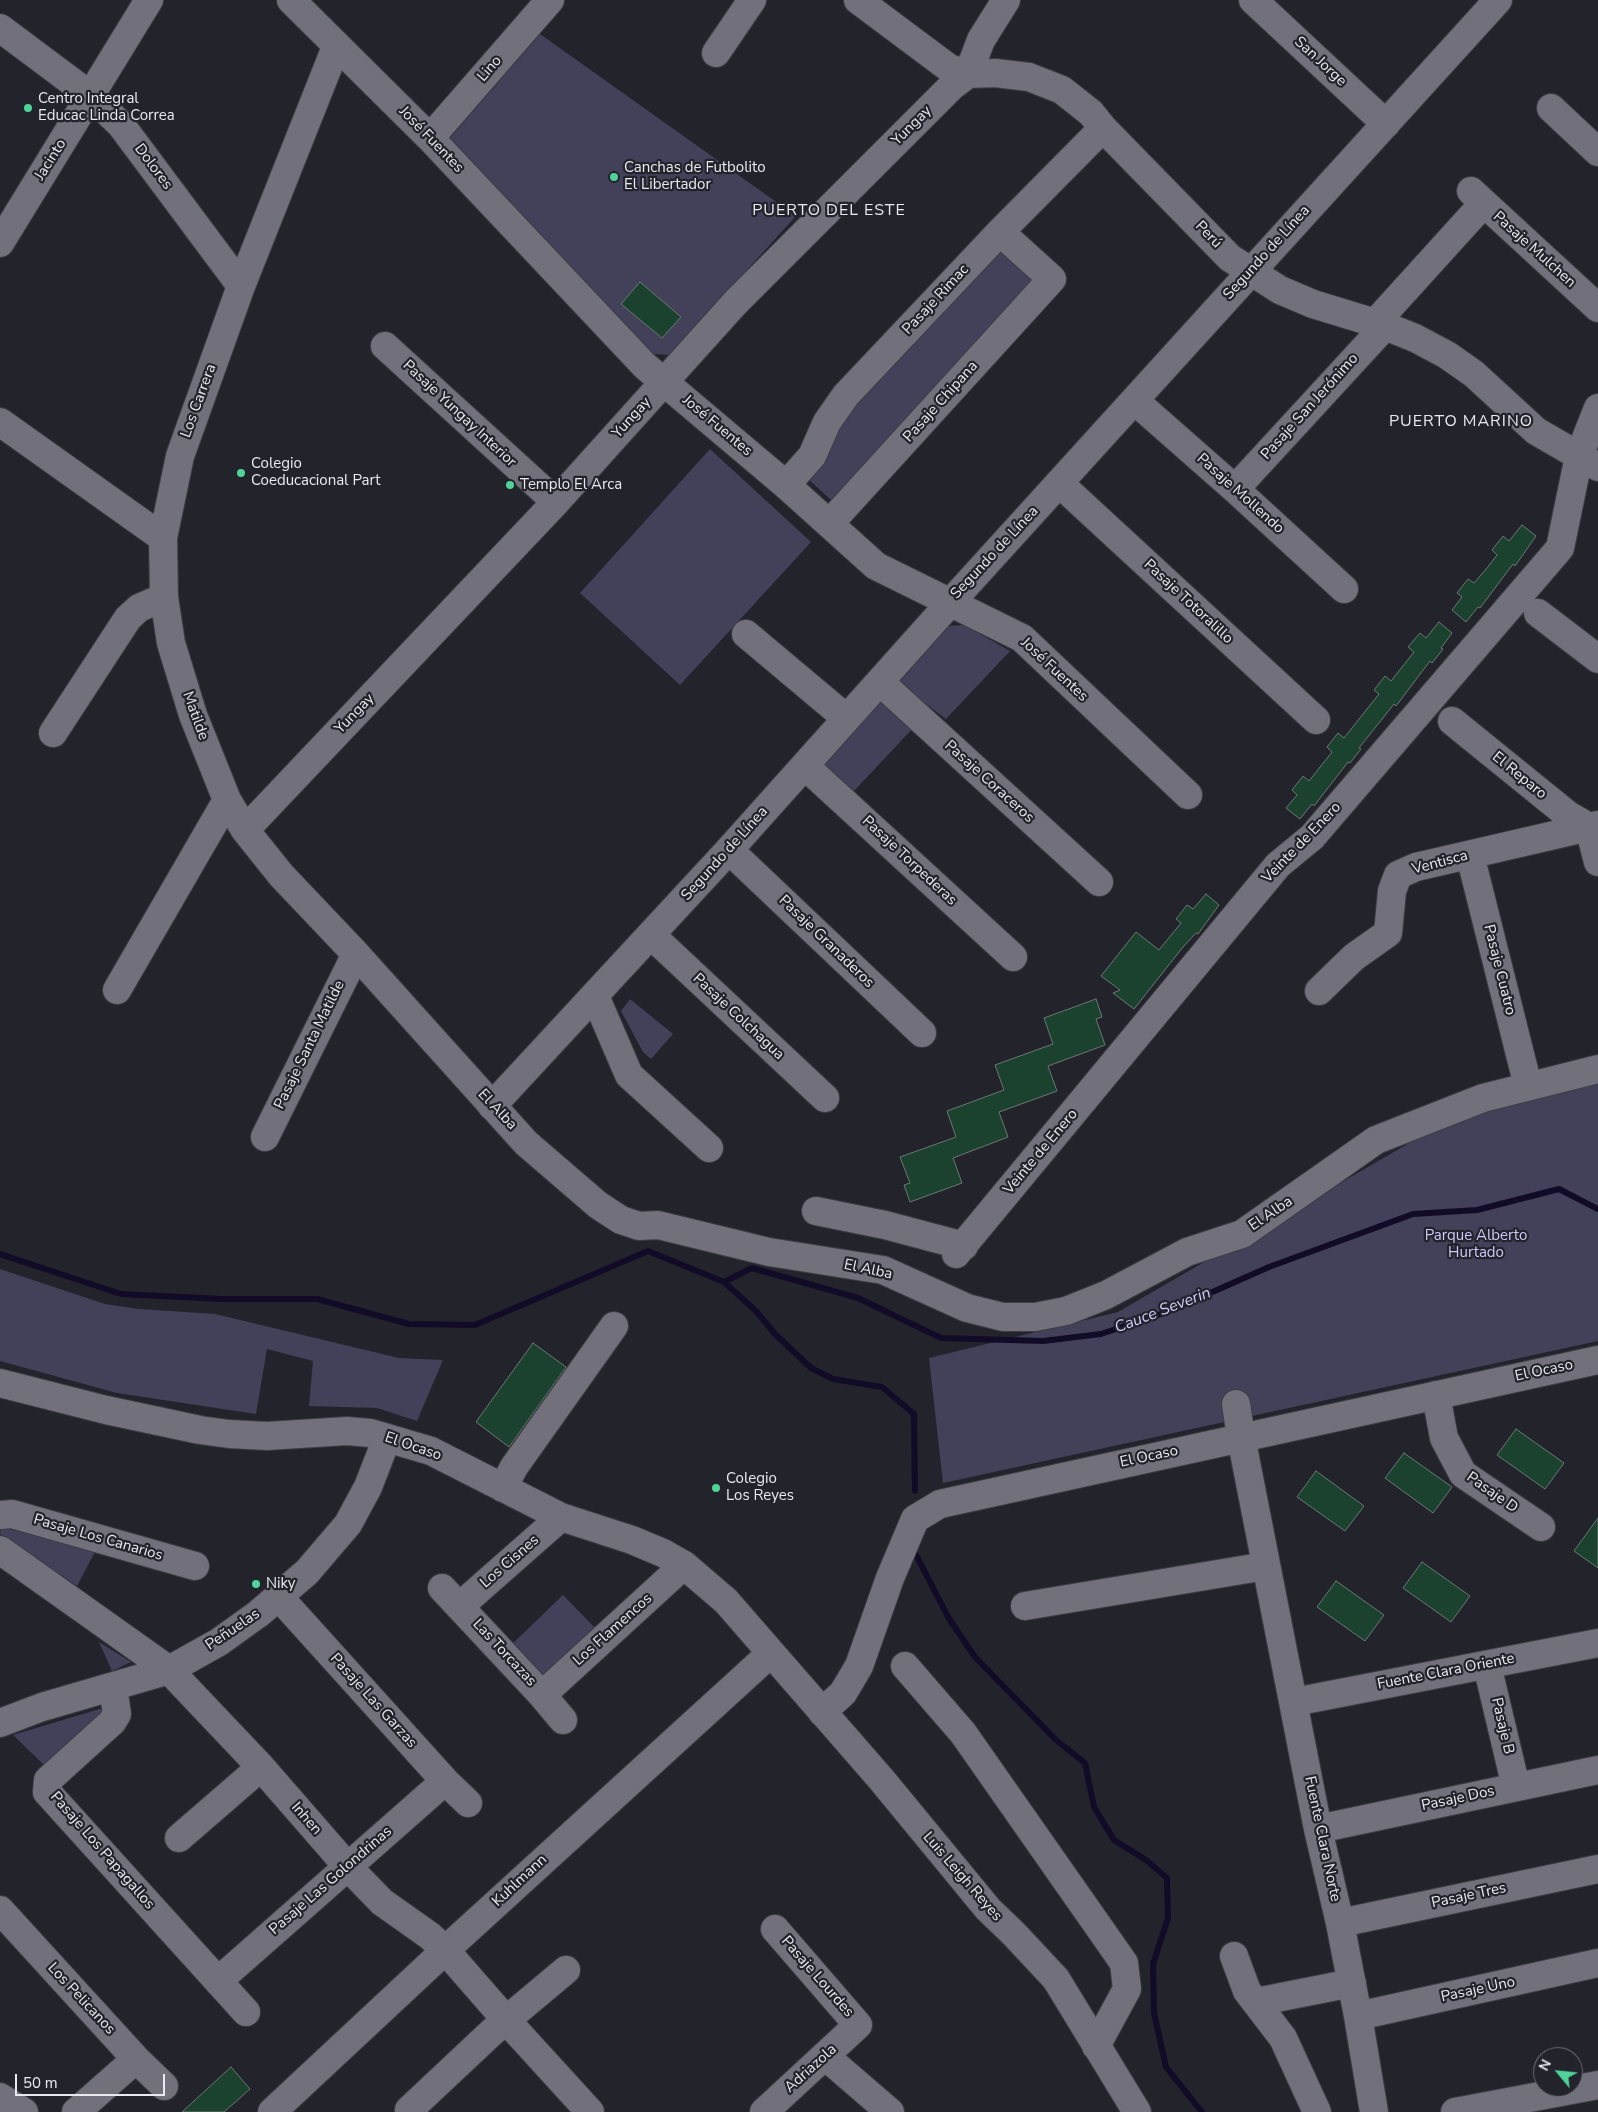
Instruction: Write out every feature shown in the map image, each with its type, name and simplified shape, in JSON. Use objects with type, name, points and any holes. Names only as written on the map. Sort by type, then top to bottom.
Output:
[{"type":"street","name":"Jacinto","points":[[0,243],[149,0]]},
{"type":"street","name":"José Fuentes","points":[[291,0],[336,47],[430,138],[645,366],[786,484],[876,566],[1022,638],[1188,795]]},
{"type":"street","name":"Lino","points":[[430,138],[550,0]]},
{"type":"street","points":[[716,53],[752,0]]},
{"type":"street","name":"Perú","points":[[858,0],[940,63],[954,70],[968,74],[1012,74],[1045,82],[1078,100],[1230,258],[1288,294],[1313,304],[1380,324],[1415,338],[1446,355],[1474,374],[1536,431],[1588,462]]},
{"type":"street","points":[[968,74],[981,40],[1006,0]]},
{"type":"street","name":"San Jorge","points":[[1253,0],[1386,124]]},
{"type":"street","name":"Segundo de Línea","points":[[492,1106],[729,850],[950,603],[1498,0]]},
{"type":"street","name":"Dolores","points":[[0,28],[91,96],[121,125],[241,286]]},
{"type":"street","name":"Los Carrera","points":[[164,597],[163,538],[180,456],[241,286],[336,47]]},
{"type":"street","name":"Yungay","points":[[245,830],[556,502],[666,382],[735,302],[952,86],[968,74]]},
{"type":"street","points":[[1551,108],[1598,152]]},
{"type":"street","name":"Pasaje Rimac","points":[[786,484],[812,456],[827,422],[846,395],[1000,232],[1103,128]]},
{"type":"street","name":"Pasaje Mulchen","points":[[1477,197],[1598,308]]},
{"type":"street","name":"Pasaje San Jerónimo","points":[[1235,489],[1380,324],[1477,197]]},
{"type":"street","name":"Pasaje Chipana","points":[[829,524],[1059,285],[1000,232]]},
{"type":"street","name":"Pasaje Yungay Interior","points":[[385,346],[556,502]]},
{"type":"street","name":"Pasaje Mollendo","points":[[1135,401],[1344,589]]},
{"type":"street","name":"Veinte de Enero","points":[[816,1211],[884,1224],[960,1250],[1278,865],[1312,837],[1560,548],[1588,462],[1598,408]]},
{"type":"street","points":[[0,422],[163,538]]},
{"type":"street","name":"Pasaje Totoralillo","points":[[1059,483],[1316,720]]},
{"type":"street","points":[[53,733],[128,618],[138,608],[164,597]]},
{"type":"street","name":"Matilde","points":[[164,597],[170,643],[193,715],[227,800],[245,830]]},
{"type":"street","points":[[1538,613],[1598,659]]},
{"type":"street","points":[[746,634],[846,718]]},
{"type":"street","name":"Pasaje Coraceros","points":[[880,682],[1099,882]]},
{"type":"street","name":"El Reparo","points":[[1452,721],[1568,815],[1594,826]]},
{"type":"street","name":"Pasaje Torpederas","points":[[805,766],[1013,957]]},
{"type":"street","points":[[118,990],[227,800]]},
{"type":"street","points":[[1594,826],[1598,862]]},
{"type":"street","name":"Ventisca","points":[[1319,991],[1354,957],[1388,933],[1392,891],[1398,876],[1416,868],[1594,826]]},
{"type":"street","name":"El Alba","points":[[245,830],[281,875],[356,954],[526,1142],[560,1174],[598,1205],[621,1220],[639,1226],[658,1225],[769,1252],[883,1270],[967,1308],[1003,1317],[1035,1317],[1066,1311],[1106,1295],[1187,1252],[1242,1234],[1376,1140],[1483,1098],[1598,1069]]},
{"type":"street","name":"Pasaje Granaderos","points":[[729,850],[922,1033]]},
{"type":"street","name":"Pasaje Cuatro","points":[[1470,855],[1528,1086]]},
{"type":"street","name":"Pasaje Colchagua","points":[[651,934],[825,1098]]},
{"type":"street","name":"Pasaje Santa Matilde","points":[[265,1137],[356,954]]},
{"type":"street","points":[[595,996],[629,1075],[709,1148]]},
{"type":"street","points":[[503,1488],[514,1467],[614,1326]]},
{"type":"street","name":"El Ocaso","points":[[822,1712],[842,1693],[859,1666],[890,1578],[915,1519],[940,1504],[960,1498],[1598,1360]]},
{"type":"street","name":"El Ocaso","points":[[0,1383],[106,1410],[200,1430],[267,1436],[346,1431],[370,1433],[431,1451],[561,1517],[632,1540],[663,1553],[684,1566],[726,1601],[771,1653]]},
{"type":"street","name":"Pasaje D","points":[[1436,1395],[1444,1438],[1463,1474],[1541,1528]]},
{"type":"street","name":"Fuente Clara Norte","points":[[1236,1404],[1318,1829],[1352,1983],[1374,2112]]},
{"type":"street","name":"Peñuelas","points":[[0,1723],[42,1707],[170,1670],[219,1642],[279,1597],[307,1572],[348,1524],[368,1487],[387,1438]]},
{"type":"street","name":"Pasaje Los Canarios","points":[[0,1515],[12,1514],[195,1566]]},
{"type":"street","name":"Los Cisnes","points":[[451,1597],[561,1517]]},
{"type":"street","name":"Inhen","points":[[0,1550],[170,1670],[261,1767],[382,1902],[408,1920],[446,1951],[590,2112]]},
{"type":"street","name":"Los Flamencos","points":[[542,1695],[684,1566]]},
{"type":"street","points":[[1025,1606],[1266,1566]]},
{"type":"street","name":"Pasaje Las Garzas","points":[[279,1597],[445,1781],[468,1803]]},
{"type":"street","name":"Las Torcazas","points":[[451,1597],[563,1720]]},
{"type":"street","name":"Fuente Clara Oriente","points":[[1294,1702],[1598,1643]]},
{"type":"street","name":"Luis Leigh Reyes","points":[[771,1653],[881,1780],[988,1909],[1056,1979],[1137,2112]]},
{"type":"street","name":"Kuhlmann","points":[[272,2112],[687,1728],[771,1653]]},
{"type":"street","name":"Pasaje B","points":[[1487,1665],[1516,1787]]},
{"type":"street","points":[[905,1666],[963,1733],[1124,1963],[1127,1989],[1096,2046]]},
{"type":"street","name":"Pasaje Los Papagallos","points":[[113,1687],[117,1714],[112,1722],[48,1780],[47,1792],[246,2012]]},
{"type":"street","points":[[178,1838],[261,1767]]},
{"type":"street","name":"Pasaje Dos","points":[[1318,1829],[1598,1770]]},
{"type":"street","name":"Pasaje Las Golondrinas","points":[[218,1981],[445,1781]]},
{"type":"street","name":"Pasaje Tres","points":[[1340,1923],[1598,1869]]},
{"type":"street","name":"Los Pelicanos","points":[[0,1910],[136,2059],[164,2086]]},
{"type":"street","name":"Pasaje Lourdes","points":[[775,1929],[858,2026]]},
{"type":"street","points":[[1234,1956],[1248,1991],[1283,2038],[1317,2112]]},
{"type":"street","name":"Pasaje Uno","points":[[1358,2016],[1598,1964]]},
{"type":"street","points":[[409,2110],[492,2032],[566,1970]]},
{"type":"street","points":[[1256,2002],[1352,1983]]},
{"type":"street","name":"Adriazola","points":[[764,2112],[858,2026]]},
{"type":"street","points":[[825,2056],[890,2112]]},
{"type":"street","points":[[76,2112],[136,2059]]},
{"type":"street","points":[[1455,2112],[1517,2106],[1598,2085]]},
{"type":"street","points":[[0,2097],[24,2112]]},
{"type":"green space","name":"Canchas de Futbolito El Libertador","points":[[540,34],[796,216],[670,355],[653,354],[449,139]]},
{"type":"green space","points":[[1000,248],[1034,274],[1034,284],[831,500],[806,477],[840,420]]},
{"type":"green space","points":[[710,449],[811,542],[680,685],[580,593]]},
{"type":"green space","points":[[964,625],[1010,651],[946,719],[898,683],[948,626]]},
{"type":"green space","points":[[880,698],[915,726],[854,791],[820,762]]},
{"type":"green space","points":[[630,999],[673,1034],[651,1059],[643,1052],[621,1011]]},
{"type":"green space","name":"Parque Alberto Hurtado","points":[[1598,1083],[1598,1341],[943,1483],[929,1358],[1118,1312],[1411,1142],[1469,1115]]},
{"type":"green space","points":[[0,1269],[105,1304],[139,1309],[215,1314],[399,1358],[443,1360],[417,1421],[377,1408],[309,1406],[313,1361],[267,1349],[256,1414],[117,1393],[0,1361]]},
{"type":"green space","points":[[1,1527],[96,1550],[77,1586],[0,1534]]},
{"type":"green space","points":[[563,1595],[598,1631],[542,1685],[507,1649]]},
{"type":"green space","points":[[99,1642],[131,1662],[112,1671]]},
{"type":"green space","points":[[106,1707],[108,1713],[46,1767],[13,1735]]},
{"type":"building","points":[[640,282],[681,317],[662,338],[621,304]]},
{"type":"building","points":[[1522,525],[1536,536],[1515,566],[1513,564],[1480,608],[1478,607],[1466,622],[1452,610],[1462,597],[1457,593],[1468,579],[1474,583],[1487,568],[1497,555],[1492,550],[1503,536],[1509,541]]},
{"type":"building","points":[[1439,622],[1452,633],[1441,648],[1443,649],[1432,663],[1430,661],[1396,706],[1394,704],[1359,748],[1361,749],[1350,763],[1348,762],[1314,806],[1312,804],[1300,819],[1286,808],[1297,795],[1292,790],[1303,776],[1309,781],[1332,752],[1327,747],[1338,733],[1344,738],[1379,694],[1374,690],[1385,676],[1391,681],[1414,652],[1408,647],[1420,633],[1426,638]]},
{"type":"building","points":[[1206,894],[1219,905],[1198,934],[1196,933],[1183,947],[1134,1009],[1113,993],[1120,990],[1101,976],[1136,932],[1159,950],[1181,923],[1176,919],[1187,905],[1193,909]]},
{"type":"building","points":[[1096,999],[1102,1017],[1096,1019],[1105,1045],[1048,1066],[1057,1091],[999,1112],[1008,1137],[953,1158],[962,1183],[910,1202],[904,1185],[910,1183],[900,1157],[956,1137],[947,1111],[1004,1090],[995,1065],[1053,1044],[1044,1018]]},
{"type":"building","points":[[533,1343],[566,1367],[509,1447],[476,1422]]},
{"type":"building","points":[[1516,1429],[1564,1463],[1545,1489],[1497,1455]]},
{"type":"building","points":[[1404,1453],[1452,1487],[1433,1513],[1385,1478]]},
{"type":"building","points":[[1316,1471],[1364,1506],[1345,1531],[1297,1497]]},
{"type":"building","points":[[1598,1518],[1598,1568],[1574,1551]]},
{"type":"building","points":[[1422,1562],[1470,1596],[1451,1622],[1403,1588]]},
{"type":"building","points":[[1336,1581],[1384,1615],[1365,1641],[1317,1607]]},
{"type":"building","points":[[231,2067],[250,2089],[224,2112],[182,2112]]},
{"type":"waterway","name":"Cauce Severin","points":[[724,1282],[752,1268],[858,1298],[941,1338],[1043,1341],[1101,1334],[1167,1312],[1269,1267],[1413,1214],[1477,1210],[1559,1189],[1598,1209]]},
{"type":"waterway","points":[[0,1254],[121,1294],[222,1299],[317,1299],[409,1324],[475,1325],[648,1251],[724,1282],[756,1311],[775,1334],[811,1368],[833,1379],[882,1387],[914,1414],[915,1491]]},
{"type":"waterway","points":[[912,1547],[948,1617],[975,1657],[1056,1740],[1085,1763],[1094,1807],[1114,1840],[1146,1860],[1167,1878],[1168,1918],[1153,1964],[1154,2013],[1166,2067],[1202,2112]]},
{"type":"place","name":"Centro Integral Educac Linda Correa","points":[[28,108]]},
{"type":"place","name":"Canchas de Futbolito El Libertador","points":[[614,177]]},
{"type":"place","name":"Colegio Coeducacional Part","points":[[241,473]]},
{"type":"place","name":"Templo El Arca","points":[[510,485]]},
{"type":"place","name":"Colegio Los Reyes","points":[[716,1488]]},
{"type":"place","name":"Niky","points":[[256,1584]]},
{"type":"district","name":"PUERTO DEL ESTE","points":[[829,211]]},
{"type":"district","name":"PUERTO MARINO","points":[[1461,422]]}]
